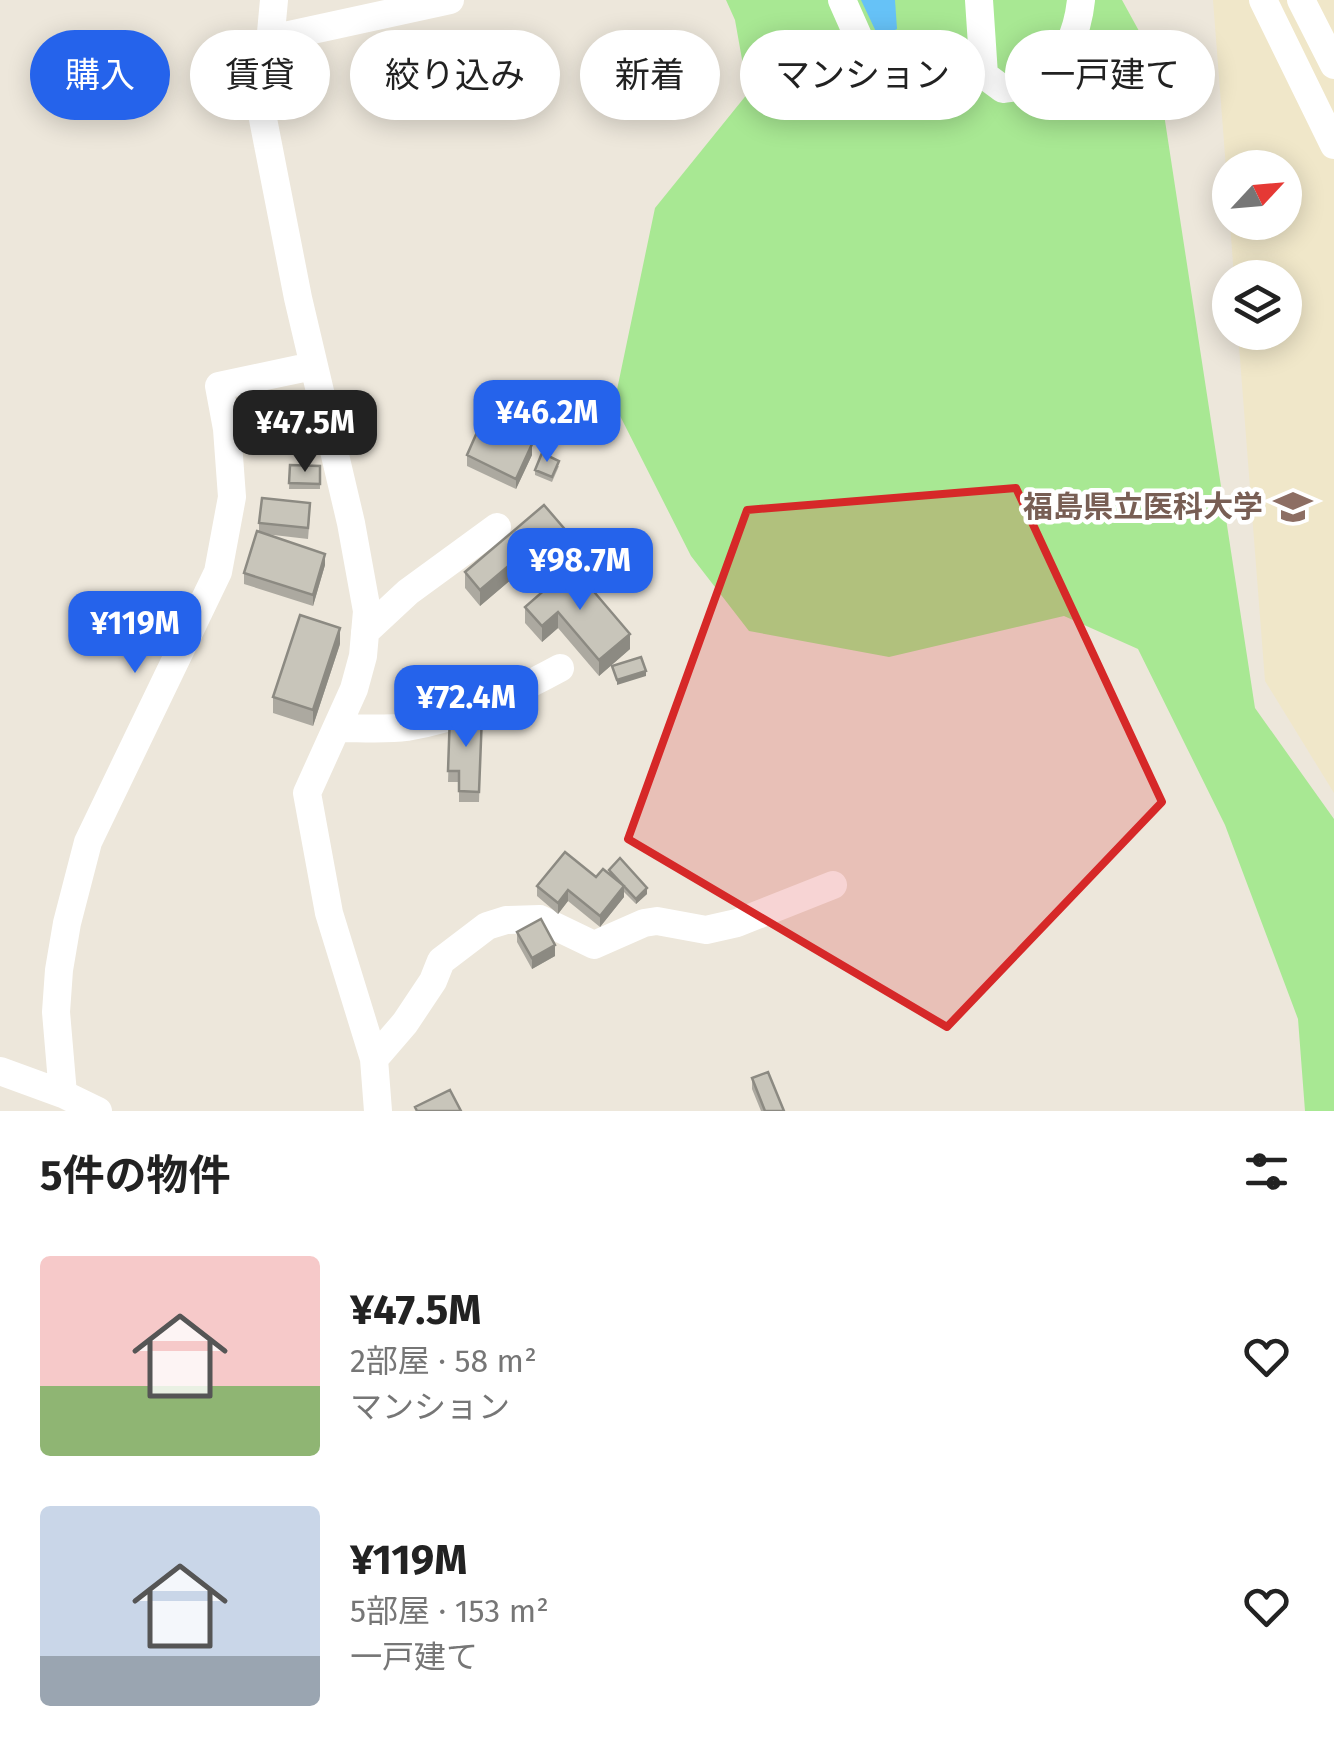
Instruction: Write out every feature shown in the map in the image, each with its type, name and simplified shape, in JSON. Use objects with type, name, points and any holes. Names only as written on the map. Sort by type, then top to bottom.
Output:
[{"type":"street","points":[[272,30],[274,0]]},
{"type":"street","points":[[312,30],[450,0]]},
{"type":"street","points":[[842,0],[855,30]]},
{"type":"street","points":[[979,0],[984,75],[1003,88],[1034,83],[1058,63],[1078,24],[1081,0]]},
{"type":"street","points":[[1262,0],[1325,116],[1334,145]]},
{"type":"street","points":[[1301,0],[1334,65]]},
{"type":"street","points":[[1313,0],[1334,38]]},
{"type":"street","points":[[263,120],[367,611],[364,656],[354,690],[307,793],[329,913],[374,1059],[378,1111]]},
{"type":"street","points":[[63,1094],[56,1012],[59,970],[88,842],[218,572],[232,498],[219,386],[314,366]]},
{"type":"street","points":[[365,632],[408,592],[497,527]]},
{"type":"street","points":[[337,728],[406,727],[509,696],[560,668]]},
{"type":"street","points":[[374,1059],[406,1023],[441,961],[487,926],[506,920],[540,919],[594,944],[644,923],[706,930],[737,924],[832,885]]},
{"type":"street","points":[[0,1071],[98,1111]]},
{"type":"highlighted area","points":[[1016,488],[1162,802],[947,1027],[628,839],[747,510]]},
{"type":"shaded area","name":"福島県立医科大学","points":[[1213,0],[1334,0],[1334,793],[1265,681],[1239,350],[1302,350],[1302,260],[1233,260],[1231,240],[1302,240],[1302,150],[1225,150]]},
{"type":"green space","points":[[726,0],[1122,0],[1138,30],[1005,30],[1005,120],[1165,120],[1255,708],[1334,819],[1334,1111],[1305,1111],[1298,1019],[1225,825],[1138,649],[1064,616],[889,657],[749,631],[691,556],[614,404],[655,208],[740,103],[740,120],[985,120],[985,30],[740,30],[740,48],[735,20]]},
{"type":"water","points":[[861,0],[895,0],[897,29],[875,30]]},
{"type":"building","points":[[482,421],[532,444],[516,479],[467,455]]},
{"type":"building","points":[[542,453],[559,461],[552,477],[535,470]]},
{"type":"building","points":[[290,465],[320,466],[320,484],[289,483]]},
{"type":"building","points":[[262,498],[310,503],[308,528],[259,523]]},
{"type":"building","points":[[544,505],[575,541],[542,569],[526,551],[480,590],[465,572]]},
{"type":"building","points":[[257,531],[325,554],[313,595],[244,573]]},
{"type":"building","points":[[572,566],[630,634],[599,660],[558,612],[542,626],[525,607]]},
{"type":"building","points":[[300,615],[340,628],[313,710],[273,697]]},
{"type":"building","points":[[641,657],[646,671],[617,680],[612,666]]},
{"type":"building","points":[[446,668],[449,701],[433,702],[430,670]]},
{"type":"building","points":[[450,713],[482,715],[479,792],[459,791],[459,771],[448,771]]},
{"type":"building","points":[[565,852],[596,877],[603,869],[624,886],[600,916],[568,890],[558,903],[537,886]]},
{"type":"building","points":[[620,858],[647,888],[636,899],[609,870]]},
{"type":"building","points":[[541,919],[555,945],[532,958],[517,932]]},
{"type":"building","points":[[768,1072],[784,1111],[765,1111],[752,1078]]},
{"type":"building","points":[[450,1090],[461,1111],[417,1111],[415,1107]]},
{"type":"place","name":"福島県立医科大学","points":[[1293,507]]}]
